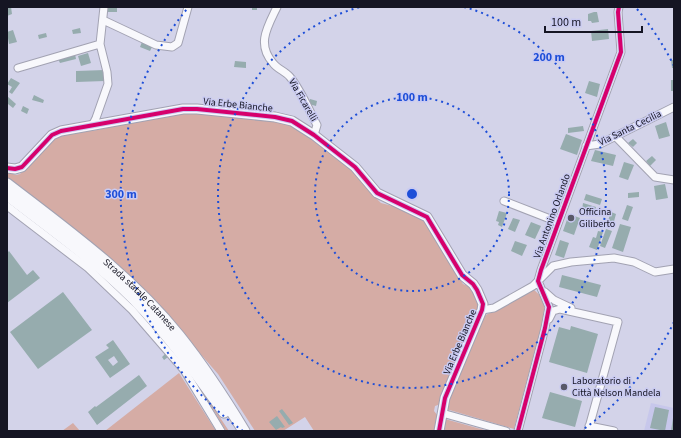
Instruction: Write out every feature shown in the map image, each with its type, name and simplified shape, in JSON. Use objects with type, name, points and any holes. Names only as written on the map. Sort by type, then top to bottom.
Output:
[{"type":"main road","name":"Strada statale Catanese","points":[[7,184],[92,250],[141,294],[179,335],[198,360],[244,431]]},
{"type":"main road","name":"Strada statale Catanese","points":[[7,195],[86,256],[133,298],[189,363],[236,431]]},
{"type":"street","points":[[92,126],[108,84],[107,72],[100,44],[104,7]]},
{"type":"street","points":[[103,20],[156,45],[172,47],[178,43],[188,7]]},
{"type":"street","name":"Via Ficarelli","points":[[277,7],[263,37],[265,49],[273,64],[290,77],[317,125],[314,135]]},
{"type":"street","name":"Via Antonino Orlando","points":[[538,281],[558,222],[621,52],[618,12],[619,7]]},
{"type":"street","points":[[18,68],[100,44]]},
{"type":"street","name":"Via Santa Cecilia","points":[[586,146],[600,144],[616,137],[674,107]]},
{"type":"street","name":"Via Erbe Bianche","points":[[7,168],[15,169],[22,167],[52,135],[61,131],[151,114],[197,109],[285,118],[314,135],[355,167],[377,193],[427,218],[462,275],[478,290],[482,310],[450,386],[442,413],[439,431]]},
{"type":"street","points":[[616,137],[655,177],[674,180]]},
{"type":"street","points":[[504,201],[558,222]]},
{"type":"street","points":[[7,206],[88,268],[132,310],[184,370],[221,431]]},
{"type":"street","points":[[482,310],[494,308],[538,281],[553,266],[593,259],[614,258],[634,262],[655,272],[674,269]]},
{"type":"street","points":[[518,431],[549,307],[538,281]]},
{"type":"street","points":[[543,290],[554,300],[579,312]]},
{"type":"street","points":[[544,330],[553,311],[556,309],[579,312],[618,322],[588,428],[614,431]]},
{"type":"street","points":[[442,413],[506,431]]},
{"type":"shaded area","points":[[197,112],[287,122],[353,170],[381,203],[400,208],[425,221],[446,251],[463,284],[473,288],[479,306],[441,404],[435,406],[434,411],[438,416],[435,431],[314,431],[305,417],[283,431],[255,431],[218,374],[189,341],[7,179],[7,172],[16,175],[20,174],[53,139],[63,134],[97,130],[152,118]]},
{"type":"shaded area","points":[[533,289],[543,298],[545,313],[514,429],[446,409],[450,393],[484,316]]},
{"type":"shaded area","points":[[179,373],[216,431],[105,431]]},
{"type":"shaded area","points":[[199,386],[229,431],[226,431]]},
{"type":"shaded area","points":[[651,403],[674,408],[674,431],[644,431]]},
{"type":"shaded area","points":[[445,419],[488,431],[443,431]]},
{"type":"shaded area","points":[[73,423],[80,431],[62,431]]},
{"type":"building","points":[[7,7],[11,7],[12,14],[7,16]]},
{"type":"building","points":[[252,7],[257,7],[257,10],[252,10]]},
{"type":"building","points":[[108,8],[117,8],[117,12],[108,12]]},
{"type":"building","points":[[597,12],[599,22],[592,23],[591,21],[588,21],[588,14]]},
{"type":"building","points":[[80,28],[81,33],[73,34],[72,30]]},
{"type":"building","points":[[608,29],[609,39],[592,41],[591,31]]},
{"type":"building","points":[[13,30],[17,42],[9,44],[7,32]]},
{"type":"building","points":[[46,33],[47,37],[39,39],[38,35]]},
{"type":"building","points":[[142,42],[152,47],[150,51],[140,47]]},
{"type":"building","points":[[88,53],[91,63],[81,66],[78,56]]},
{"type":"building","points":[[75,54],[76,59],[60,63],[58,59]]},
{"type":"building","points":[[671,60],[674,60],[674,68],[672,68]]},
{"type":"building","points":[[235,61],[246,62],[246,68],[234,67]]},
{"type":"building","points":[[105,70],[105,81],[76,82],[76,71]]},
{"type":"building","points":[[11,78],[20,83],[12,94],[9,92],[12,87],[7,84]]},
{"type":"building","points":[[671,80],[674,80],[674,91],[671,91]]},
{"type":"building","points":[[589,81],[600,84],[597,97],[585,93]]},
{"type":"building","points":[[34,95],[44,100],[43,103],[32,100]]},
{"type":"building","points":[[7,96],[16,104],[13,108],[8,104],[7,105]]},
{"type":"building","points":[[310,99],[317,101],[316,106],[309,104]]},
{"type":"building","points":[[23,106],[29,109],[27,114],[21,111]]},
{"type":"building","points":[[666,122],[670,136],[659,139],[655,126]]},
{"type":"building","points":[[583,126],[584,131],[568,133],[568,128]]},
{"type":"building","points":[[566,134],[582,140],[577,155],[560,149]]},
{"type":"building","points":[[633,139],[637,143],[633,147],[628,143]]},
{"type":"building","points":[[595,150],[616,155],[613,166],[591,161]]},
{"type":"building","points":[[652,156],[656,160],[650,166],[646,161]]},
{"type":"building","points":[[624,162],[634,165],[628,180],[619,177]]},
{"type":"building","points":[[665,184],[668,198],[656,200],[654,186]]},
{"type":"building","points":[[639,192],[639,197],[628,198],[628,193]]},
{"type":"building","points":[[586,194],[602,199],[600,205],[584,200]]},
{"type":"building","points":[[583,203],[596,207],[594,214],[582,210]]},
{"type":"building","points":[[627,205],[633,207],[628,221],[622,219]]},
{"type":"building","points":[[499,211],[507,213],[502,227],[498,225],[499,222],[496,221]]},
{"type":"building","points":[[611,212],[616,214],[613,225],[607,223]]},
{"type":"building","points":[[569,214],[580,218],[574,235],[563,231]]},
{"type":"building","points":[[513,218],[520,220],[515,232],[508,229]]},
{"type":"building","points":[[531,222],[541,226],[535,239],[525,235]]},
{"type":"building","points":[[620,224],[631,227],[623,252],[612,248]]},
{"type":"building","points":[[606,229],[612,231],[605,248],[600,246]]},
{"type":"building","points":[[598,231],[603,232],[597,250],[589,247],[593,237],[596,238]]},
{"type":"building","points":[[560,240],[569,243],[564,258],[555,255]]},
{"type":"building","points":[[515,241],[527,245],[522,256],[511,251]]},
{"type":"building","points":[[9,251],[27,275],[33,270],[40,278],[7,303],[7,253]]},
{"type":"building","points":[[562,275],[601,285],[597,297],[559,287]]},
{"type":"building","points":[[63,292],[92,330],[38,369],[10,332]]},
{"type":"building","points":[[571,326],[598,334],[587,373],[549,362],[559,327],[570,330]]},
{"type":"building","points":[[113,340],[130,364],[110,378],[95,357],[109,348],[106,345]],"holes":[[[114,356],[118,362],[113,366],[108,360]]]},
{"type":"building","points":[[165,354],[168,357],[164,360],[162,357]]},
{"type":"building","points":[[139,375],[147,386],[97,425],[88,412]]},
{"type":"building","points":[[550,392],[582,401],[575,427],[542,418]]},
{"type":"building","points":[[655,407],[669,410],[665,431],[650,428]]},
{"type":"building","points":[[282,409],[293,423],[289,425],[279,411]]},
{"type":"building","points":[[277,416],[285,427],[281,427],[276,430],[269,422]]},
{"type":"building","points":[[673,418],[674,431],[671,431]]},
{"type":"cycle path","points":[[518,431],[545,328],[549,307],[538,281],[621,52],[618,12],[619,7]]},
{"type":"cycle path","points":[[7,168],[15,169],[22,167],[52,135],[61,131],[183,109],[197,109],[275,117],[292,121],[314,135],[355,167],[377,193],[427,217],[462,275],[473,284],[477,290],[483,304],[482,310],[445,398],[439,431]]},
{"type":"place","name":"Officina Giliberto","points":[[571,218]]},
{"type":"place","name":"Laboratorio di Città Nelson Mandela","points":[[564,387]]}]
